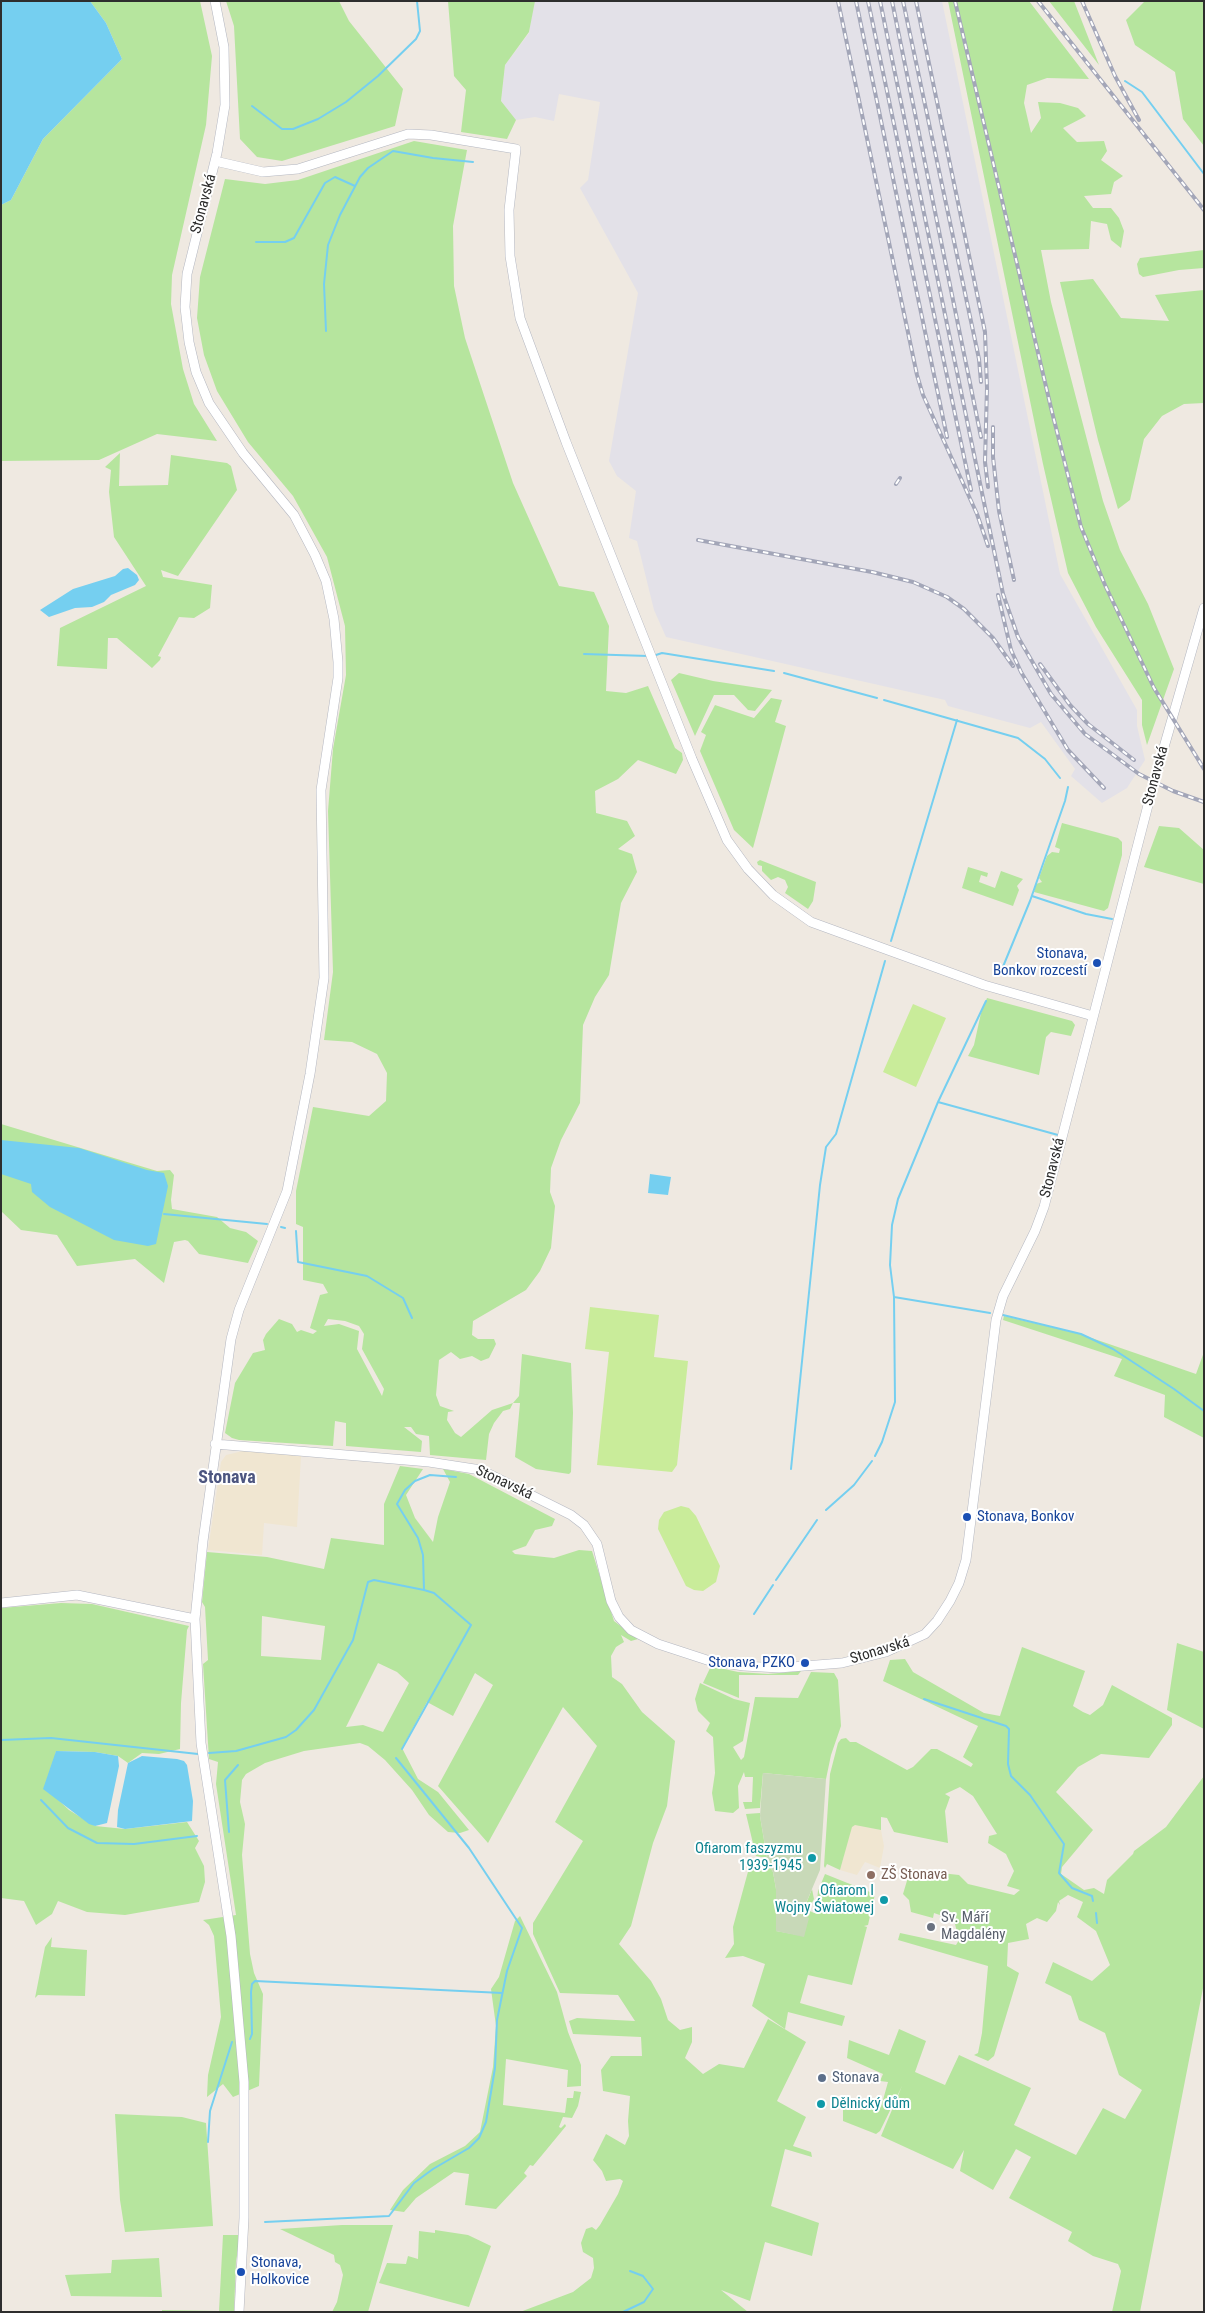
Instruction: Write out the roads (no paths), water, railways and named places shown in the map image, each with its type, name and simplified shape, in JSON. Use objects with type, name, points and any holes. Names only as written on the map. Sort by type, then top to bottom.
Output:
[{"type":"street","name":"Stonavská","points":[[215,1],[223,41],[226,80],[224,116],[216,161],[192,251],[186,295],[186,317],[190,350],[210,404],[243,453],[294,515],[316,555],[326,581],[334,619],[338,662],[338,678],[321,790],[324,978],[310,1074],[287,1191],[239,1310],[231,1339],[215,1444],[195,1619],[201,1743],[231,1936],[244,2082],[244,2218],[239,2312]]},
{"type":"street","points":[[216,161],[263,172],[298,169],[408,134],[431,135],[516,149],[509,210],[510,256],[520,318],[566,442],[727,840],[748,869],[773,895],[811,922],[890,953],[984,985],[1093,1016]]},
{"type":"street","name":"Stonavská","points":[[215,1444],[470,1467],[571,1515],[584,1525],[597,1544],[612,1601],[619,1618],[631,1630],[658,1644],[710,1661],[744,1666],[779,1668],[842,1663],[886,1652],[925,1634],[938,1621],[959,1583],[968,1552],[996,1320],[1003,1296],[1035,1231],[1044,1207],[1157,774],[1204,608]]},
{"type":"street","points":[[1,1603],[77,1595],[195,1619]]},
{"type":"water","points":[[1,1],[90,1],[106,23],[122,59],[43,139],[11,200],[1,205]]},
{"type":"water","points":[[128,568],[137,575],[139,580],[135,585],[111,595],[104,602],[92,607],[75,608],[49,617],[40,610],[73,589],[115,576],[123,569]]},
{"type":"water","points":[[1,1140],[79,1148],[147,1170],[164,1173],[168,1186],[156,1244],[148,1246],[114,1240],[50,1207],[32,1192],[31,1184],[1,1174]]},
{"type":"water","points":[[650,1174],[671,1177],[668,1195],[648,1193]]},
{"type":"water","points":[[56,1751],[95,1752],[118,1756],[119,1766],[107,1823],[95,1826],[89,1824],[43,1789]]},
{"type":"water","points":[[142,1756],[184,1761],[187,1765],[193,1801],[192,1821],[125,1829],[117,1827],[118,1810],[128,1763]]},
{"type":"waterway","points":[[252,106],[282,129],[293,129],[318,119],[346,102],[378,76],[416,39],[420,31],[417,1]]},
{"type":"waterway","points":[[1125,81],[1142,92],[1204,174]]},
{"type":"waterway","points":[[326,331],[324,284],[328,245],[340,215],[360,177],[368,168],[393,151],[473,162]]},
{"type":"waterway","points":[[256,242],[285,242],[294,238],[325,183],[335,177],[355,186]]},
{"type":"waterway","points":[[653,656],[662,653],[774,671]]},
{"type":"waterway","points":[[584,654],[648,656]]},
{"type":"waterway","points":[[784,673],[877,698]]},
{"type":"waterway","points":[[884,700],[1018,738],[1045,759],[1060,778]]},
{"type":"waterway","points":[[891,941],[957,720]]},
{"type":"waterway","points":[[1000,974],[1030,901],[1065,801],[1068,787]]},
{"type":"waterway","points":[[1032,896],[1086,914],[1112,919]]},
{"type":"waterway","points":[[791,1469],[820,1185],[826,1147],[836,1134],[885,961]]},
{"type":"waterway","points":[[875,1456],[882,1442],[895,1402],[894,1297],[890,1265],[892,1225],[898,1199],[938,1102],[986,1001]]},
{"type":"waterway","points":[[938,1102],[1058,1135]]},
{"type":"waterway","points":[[164,1214],[267,1224]]},
{"type":"waterway","points":[[281,1227],[285,1228]]},
{"type":"waterway","points":[[296,1231],[298,1262],[367,1276],[403,1298],[412,1318]]},
{"type":"waterway","points":[[894,1297],[990,1313]]},
{"type":"waterway","points":[[1003,1315],[1081,1334],[1113,1349],[1204,1411]]},
{"type":"waterway","points":[[826,1510],[854,1485],[872,1461]]},
{"type":"waterway","points":[[209,1753],[236,1751],[286,1737],[296,1730],[314,1710],[353,1640],[368,1582],[374,1580],[424,1590],[423,1555],[418,1538],[397,1504],[405,1490],[415,1481],[430,1475],[456,1477]]},
{"type":"waterway","points":[[776,1580],[817,1520]]},
{"type":"waterway","points":[[754,1614],[773,1585]]},
{"type":"waterway","points":[[402,1749],[471,1625],[434,1593],[424,1590]]},
{"type":"waterway","points":[[924,1699],[1006,1726],[1009,1729],[1008,1764],[1011,1776],[1030,1795],[1064,1844],[1059,1873],[1072,1888],[1092,1896],[1093,1901]]},
{"type":"waterway","points":[[1,1740],[51,1738],[198,1754]]},
{"type":"waterway","points":[[265,2222],[389,2216],[414,2183],[433,2169],[469,2148],[479,2138],[486,2122],[495,2068],[497,2020],[507,1971],[522,1928],[469,1848],[396,1758]]},
{"type":"waterway","points":[[229,1832],[225,1780],[238,1765]]},
{"type":"waterway","points":[[41,1800],[68,1828],[97,1843],[134,1844],[197,1836]]},
{"type":"waterway","points":[[1096,1913],[1097,1923]]},
{"type":"waterway","points":[[250,2039],[252,2034],[251,1992],[252,1984],[255,1981],[502,1993]]},
{"type":"waterway","points":[[208,2142],[210,2111],[232,2042]]},
{"type":"waterway","points":[[623,2312],[644,2302],[653,2289],[643,2276],[630,2271]]},
{"type":"railway","points":[[838,1],[917,375],[923,395],[977,514],[988,546]]},
{"type":"railway","points":[[856,1],[947,437]]},
{"type":"railway","points":[[868,1],[971,490]]},
{"type":"railway","points":[[880,1],[1003,594],[1018,637],[1051,694],[1085,734],[1139,774],[1173,791],[1204,802]]},
{"type":"railway","points":[[892,1],[981,437]]},
{"type":"railway","points":[[903,1],[979,359],[981,382]]},
{"type":"railway","points":[[916,1],[985,332],[987,388],[985,462],[988,487]]},
{"type":"railway","points":[[955,1],[1081,527],[1105,585],[1154,688],[1204,769]]},
{"type":"railway","points":[[1038,1],[1204,210]]},
{"type":"railway","points":[[1082,1],[1115,76],[1139,120]]},
{"type":"railway","points":[[993,427],[993,457],[999,511],[1014,580]]},
{"type":"railway","points":[[896,484],[900,478]]},
{"type":"railway","points":[[698,540],[872,572],[913,582],[947,597],[964,609],[993,638],[1013,666]]},
{"type":"railway","points":[[998,595],[1011,650],[1021,672],[1068,750],[1104,788]]},
{"type":"railway","points":[[1040,664],[1070,705],[1088,724],[1134,760]]},
{"type":"place","name":"Stonava, Bonkov rozcestí","points":[[1097,963]]},
{"type":"place","name":"Stonava, Bonkov","points":[[967,1517]]},
{"type":"place","name":"Stonava, PZKO","points":[[805,1663]]},
{"type":"place","name":"Ofiarom faszyzmu 1939-1945","points":[[812,1858]]},
{"type":"place","name":"ZŠ Stonava","points":[[871,1875]]},
{"type":"place","name":"Ofiarom I Wojny Światowej","points":[[884,1900]]},
{"type":"place","name":"Sv. Máří Magdalény","points":[[931,1927]]},
{"type":"place","name":"Stonava","points":[[822,2078]]},
{"type":"place","name":"Dělnický dům","points":[[821,2104]]},
{"type":"place","name":"Stonava, Holkovice","points":[[241,2272]]},
{"type":"district","name":"Stonava","points":[[227,1478]]}]
